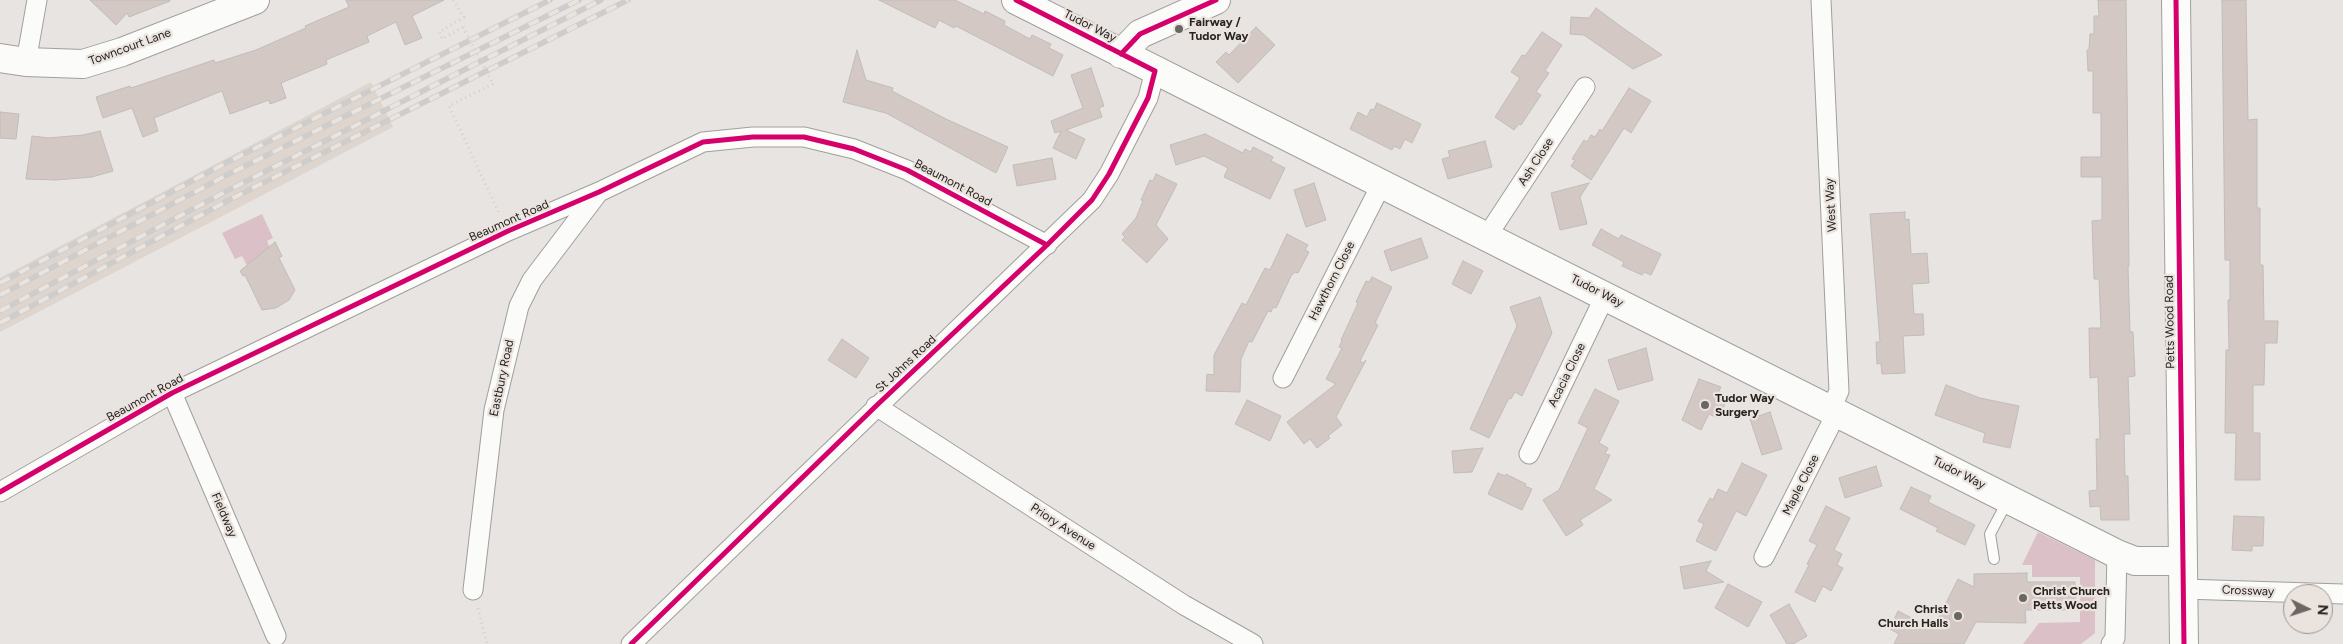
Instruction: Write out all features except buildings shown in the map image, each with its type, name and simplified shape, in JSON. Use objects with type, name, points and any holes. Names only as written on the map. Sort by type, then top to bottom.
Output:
[{"type":"street","points":[[13,60],[37,0]]},
{"type":"street","name":"Towncourt Lane","points":[[13,60],[83,64],[122,52],[255,0]]},
{"type":"street","name":"Tudor Way","points":[[1016,0],[2117,554],[2135,561],[2182,561]]},
{"type":"street","points":[[1121,54],[1140,34],[1216,0]]},
{"type":"street","name":"West Way","points":[[1821,0],[1839,385],[1834,411]]},
{"type":"street","name":"Petts Wood Road","points":[[2176,0],[2184,644]]},
{"type":"street","name":"St Johns Road","points":[[631,644],[1092,200],[1109,174],[1148,98],[1155,70]]},
{"type":"street","name":"Ash Close","points":[[1487,236],[1585,87]]},
{"type":"street","name":"Beaumont Road","points":[[0,492],[172,393],[508,231],[599,192],[703,142],[753,136],[804,138],[854,149],[907,170],[1047,245]]},
{"type":"street","name":"Hawthorn Close","points":[[1283,378],[1381,185]]},
{"type":"street","name":"Eastbury Road","points":[[473,590],[494,410],[519,306],[532,280],[599,192]]},
{"type":"street","name":"Acacia Close","points":[[1529,454],[1605,296]]},
{"type":"street","name":"Fieldway","points":[[172,393],[276,636]]},
{"type":"street","name":"Priory Avenue","points":[[876,406],[1184,606],[1253,644]]},
{"type":"street","name":"Maple Close","points":[[1764,557],[1834,411]]},
{"type":"street","points":[[2111,644],[2115,638],[2117,554]]},
{"type":"street","name":"Crossway","points":[[2183,589],[2343,594]]},
{"type":"lane","points":[[1994,559],[1990,534],[2009,499]]},
{"type":"path","points":[[453,0],[464,17],[438,32],[442,39],[463,27],[493,84],[449,106],[508,231]]},
{"type":"path","points":[[473,590],[488,644]]},
{"type":"shaded area","points":[[371,82],[393,127],[0,332],[0,278]]},
{"type":"shaded area","points":[[262,214],[273,238],[267,241],[273,254],[250,271],[242,256],[235,259],[222,233]]},
{"type":"shaded area","points":[[2038,532],[2095,560],[2095,633],[2081,644],[2023,644],[2039,623],[2080,622],[2080,577],[2032,577],[2032,565],[2022,565]]},
{"type":"railway","points":[[0,283],[224,164],[550,0]]},
{"type":"railway","points":[[0,295],[227,175],[579,0]]},
{"type":"railway","points":[[0,311],[225,192],[601,0]]},
{"type":"railway","points":[[0,323],[227,201],[628,0]]},
{"type":"cycle path","points":[[631,644],[876,406],[1047,245],[1092,200],[1109,174],[1148,98],[1155,71],[1016,0]]},
{"type":"cycle path","points":[[1121,54],[1140,34],[1216,0]]},
{"type":"cycle path","points":[[2176,0],[2184,644]]},
{"type":"cycle path","points":[[0,492],[172,393],[508,231],[599,192],[703,142],[753,137],[804,137],[854,149],[907,170],[1047,245]]},
{"type":"place","name":"Fairway / Tudor Way","points":[[1179,29]]},
{"type":"place","name":"Tudor Way Surgery","points":[[1705,405]]},
{"type":"place","name":"Christ Church Petts Wood","points":[[2023,598]]},
{"type":"place","name":"Christ Church Halls","points":[[1958,616]]}]
